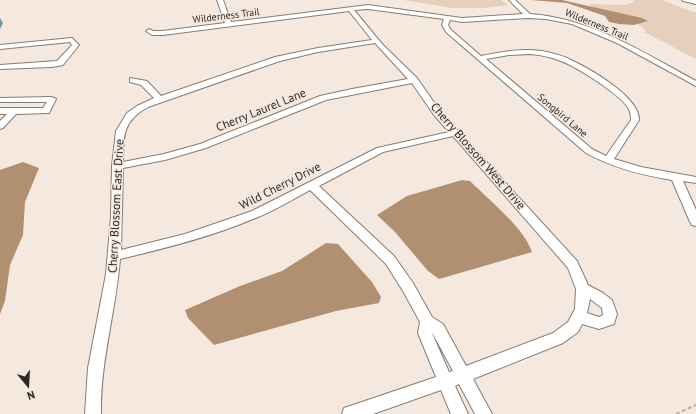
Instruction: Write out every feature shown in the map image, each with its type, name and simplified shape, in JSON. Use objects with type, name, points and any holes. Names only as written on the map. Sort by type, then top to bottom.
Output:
[{"type":"street","points":[[220,0],[229,25]]},
{"type":"street","points":[[366,0],[368,7]]},
{"type":"street","points":[[512,0],[528,16]]},
{"type":"street","points":[[685,0],[696,2]]},
{"type":"street","name":"Wilderness Trail","points":[[149,31],[159,34],[229,25],[301,12],[368,7],[447,19],[470,20],[528,16],[553,18],[580,25],[631,48],[696,84]]},
{"type":"street","name":"Cherry Blossom West Drive","points":[[350,9],[414,80],[437,113],[573,265],[583,289],[582,310],[579,317],[573,327],[558,338],[454,377]]},
{"type":"street","name":"Songbird Lane","points":[[447,19],[445,26],[448,31],[582,146],[608,161],[631,169],[696,180]]},
{"type":"street","points":[[0,47],[72,40],[76,45],[60,63],[52,65],[0,67]]},
{"type":"street","name":"Cherry Blossom East Drive","points":[[94,414],[93,403],[96,371],[110,293],[114,256],[117,166],[120,132],[124,122],[138,109],[160,99],[278,60],[318,50],[378,41]]},
{"type":"street","points":[[480,58],[521,52],[540,53],[554,56],[576,66],[623,98],[633,108],[636,116],[635,120],[608,161]]},
{"type":"street","points":[[133,80],[144,83],[160,99]]},
{"type":"street","name":"Cherry Laurel Lane","points":[[117,166],[194,150],[323,98],[352,91],[414,80]]},
{"type":"street","points":[[0,100],[52,99],[46,111],[0,111]]},
{"type":"street","points":[[0,126],[14,111]]},
{"type":"street","name":"Wild Cherry Drive","points":[[114,256],[185,239],[231,224],[256,214],[380,150],[455,133]]},
{"type":"street","points":[[676,177],[696,222]]},
{"type":"street","points":[[311,185],[390,260],[408,287],[427,322],[425,334],[454,377],[484,414]]},
{"type":"street","points":[[579,317],[599,323],[609,320],[611,314],[610,308],[602,300],[583,289]]},
{"type":"street","points":[[350,414],[454,377]]},
{"type":"street","points":[[454,377],[448,392],[460,414]]},
{"type":"path","points":[[676,414],[696,405]]},
{"type":"shaded area","points":[[403,0],[501,0],[508,5],[483,8],[452,8]]},
{"type":"shaded area","points":[[531,0],[562,0],[642,18],[648,21],[634,25],[619,24],[609,22],[605,16],[567,3]]},
{"type":"shaded area","points":[[633,0],[662,0],[696,13],[696,59],[644,32],[646,31],[634,22],[603,12],[589,4],[625,5],[634,2]]},
{"type":"shaded area","points":[[23,162],[39,168],[25,202],[23,235],[10,265],[5,301],[0,314],[0,170]]},
{"type":"shaded area","points":[[462,180],[470,181],[514,224],[522,233],[532,252],[439,279],[428,271],[395,232],[377,215],[407,196]]},
{"type":"shaded area","points":[[326,243],[338,244],[372,282],[381,297],[379,303],[336,311],[214,345],[188,318],[185,310],[240,286],[282,271]]}]
